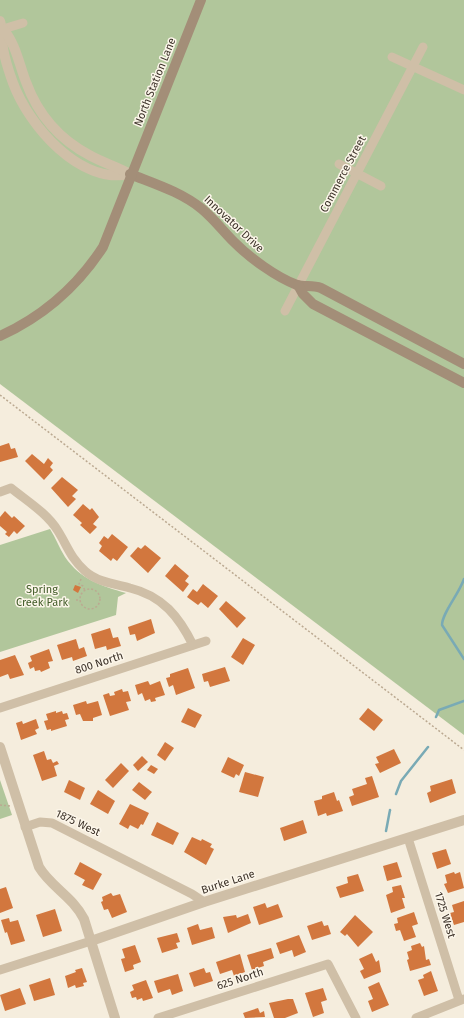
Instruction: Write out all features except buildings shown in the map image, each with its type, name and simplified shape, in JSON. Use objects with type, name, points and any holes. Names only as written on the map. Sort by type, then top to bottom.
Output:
[{"type":"main road","name":"North Station Lane","points":[[0,336],[23,325],[48,309],[70,289],[88,269],[109,235],[130,174],[201,0]]},
{"type":"main road","name":"Innovator Drive","points":[[130,174],[172,191],[193,202],[211,217],[233,242],[250,256],[298,285],[303,294],[313,304],[464,383]]},
{"type":"main road","name":"Innovator Drive","points":[[298,285],[308,285],[321,288],[464,364]]},
{"type":"street","points":[[1,27],[23,23]]},
{"type":"street","name":"Innovator Drive","points":[[1,27],[13,43],[34,100],[51,125],[66,140],[81,151],[130,174]]},
{"type":"street","name":"Commerce Street","points":[[285,311],[423,47]]},
{"type":"street","points":[[392,57],[464,90]]},
{"type":"street","points":[[339,164],[381,186]]},
{"type":"street","points":[[0,492],[11,488],[38,509],[58,531],[67,550],[87,572],[100,579],[147,594],[172,610],[182,624],[193,645]]},
{"type":"street","name":"800 North","points":[[0,708],[206,641]]},
{"type":"street","points":[[0,747],[33,853],[44,875],[78,908],[84,919],[115,1018]]},
{"type":"street","name":"Burke Lane","points":[[0,970],[91,941],[204,902],[464,820]]},
{"type":"street","name":"1875 West","points":[[25,827],[40,822],[52,823],[192,894],[204,902]]},
{"type":"street","name":"1725 West","points":[[408,838],[462,1000]]},
{"type":"street","name":"625 North","points":[[158,1018],[328,964],[356,1018]]},
{"type":"street","points":[[416,1018],[462,1000]]},
{"type":"path","points":[[0,396],[464,750]]},
{"type":"path","points":[[82,578],[79,584],[83,586],[85,591]]},
{"type":"path","points":[[95,590],[97,586]]},
{"type":"path","points":[[91,589],[95,590],[99,594],[100,601],[95,608],[85,608],[80,600],[85,591],[91,589]]},
{"type":"path","points":[[0,805],[10,806]]},
{"type":"green space","points":[[0,0],[464,0],[464,735],[0,384]]},
{"type":"green space","name":"Spring Creek Park","points":[[50,529],[65,557],[77,571],[92,581],[108,588],[126,593],[118,597],[116,615],[0,652],[0,545]]},
{"type":"green space","points":[[0,780],[12,815],[0,819]]},
{"type":"waterway","points":[[464,579],[445,615],[442,625],[464,659]]},
{"type":"waterway","points":[[436,717],[439,710],[464,701]]},
{"type":"waterway","points":[[396,794],[401,781],[428,747]]},
{"type":"waterway","points":[[386,831],[390,810]]}]
